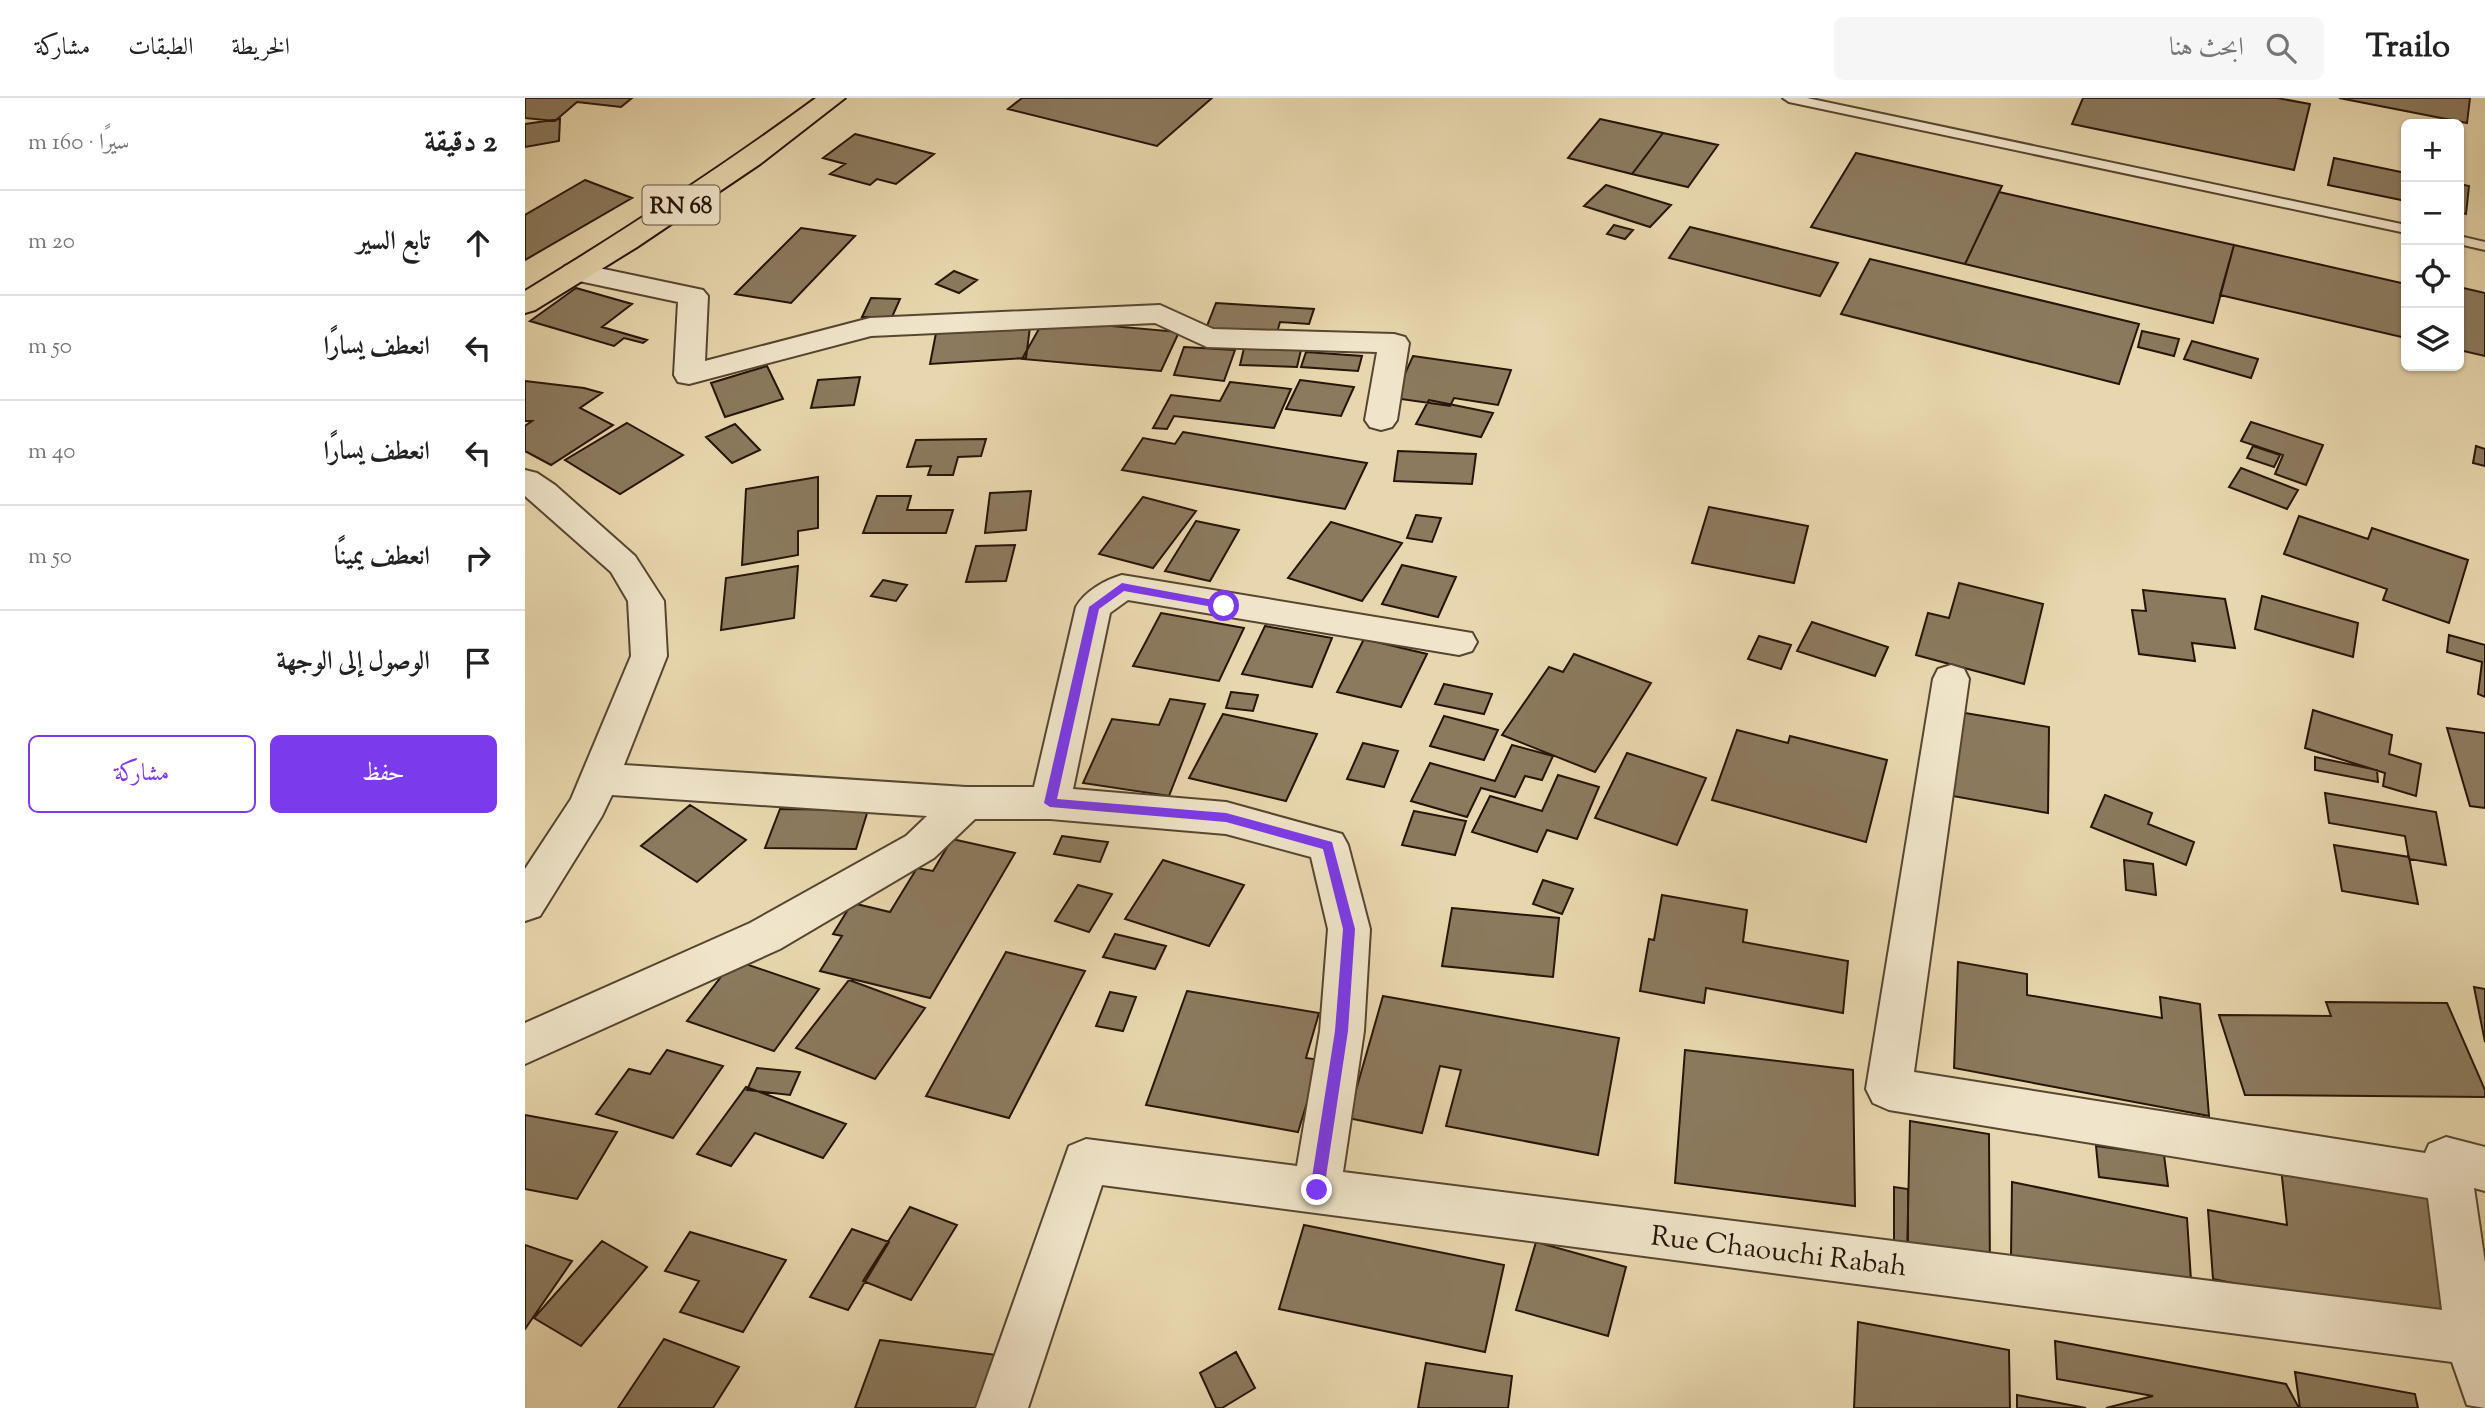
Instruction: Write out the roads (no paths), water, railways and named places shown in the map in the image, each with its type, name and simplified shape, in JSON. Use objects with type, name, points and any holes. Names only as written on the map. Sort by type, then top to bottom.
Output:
[{"type":"main road","name":"RN 68","points":[[525,304],[627,241],[751,158],[832,98]]},
{"type":"street","points":[[575,272],[693,296],[689,375],[870,327],[1160,314],[1207,338],[1394,343],[1381,420]]},
{"type":"street","points":[[525,481],[543,493],[623,564],[646,601],[649,656],[588,806],[525,904]]},
{"type":"street","points":[[1050,803],[1094,607],[1122,587],[1459,642]]},
{"type":"street","points":[[1951,679],[1889,1089],[2467,1174],[2471,1339],[2485,1387]]},
{"type":"street","points":[[599,779],[966,803],[1050,803],[1226,818],[1328,845],[1349,929],[1342,1031],[1317,1190]]},
{"type":"street","points":[[525,1044],[765,936],[921,847],[966,803]]},
{"type":"street","name":"Rue Chaouchi Rabah","points":[[1002,1408],[1086,1161],[2471,1339]]},
{"type":"lane","points":[[1789,98],[2401,228]]},
{"type":"lane","points":[[2464,241],[2485,246]]}]
